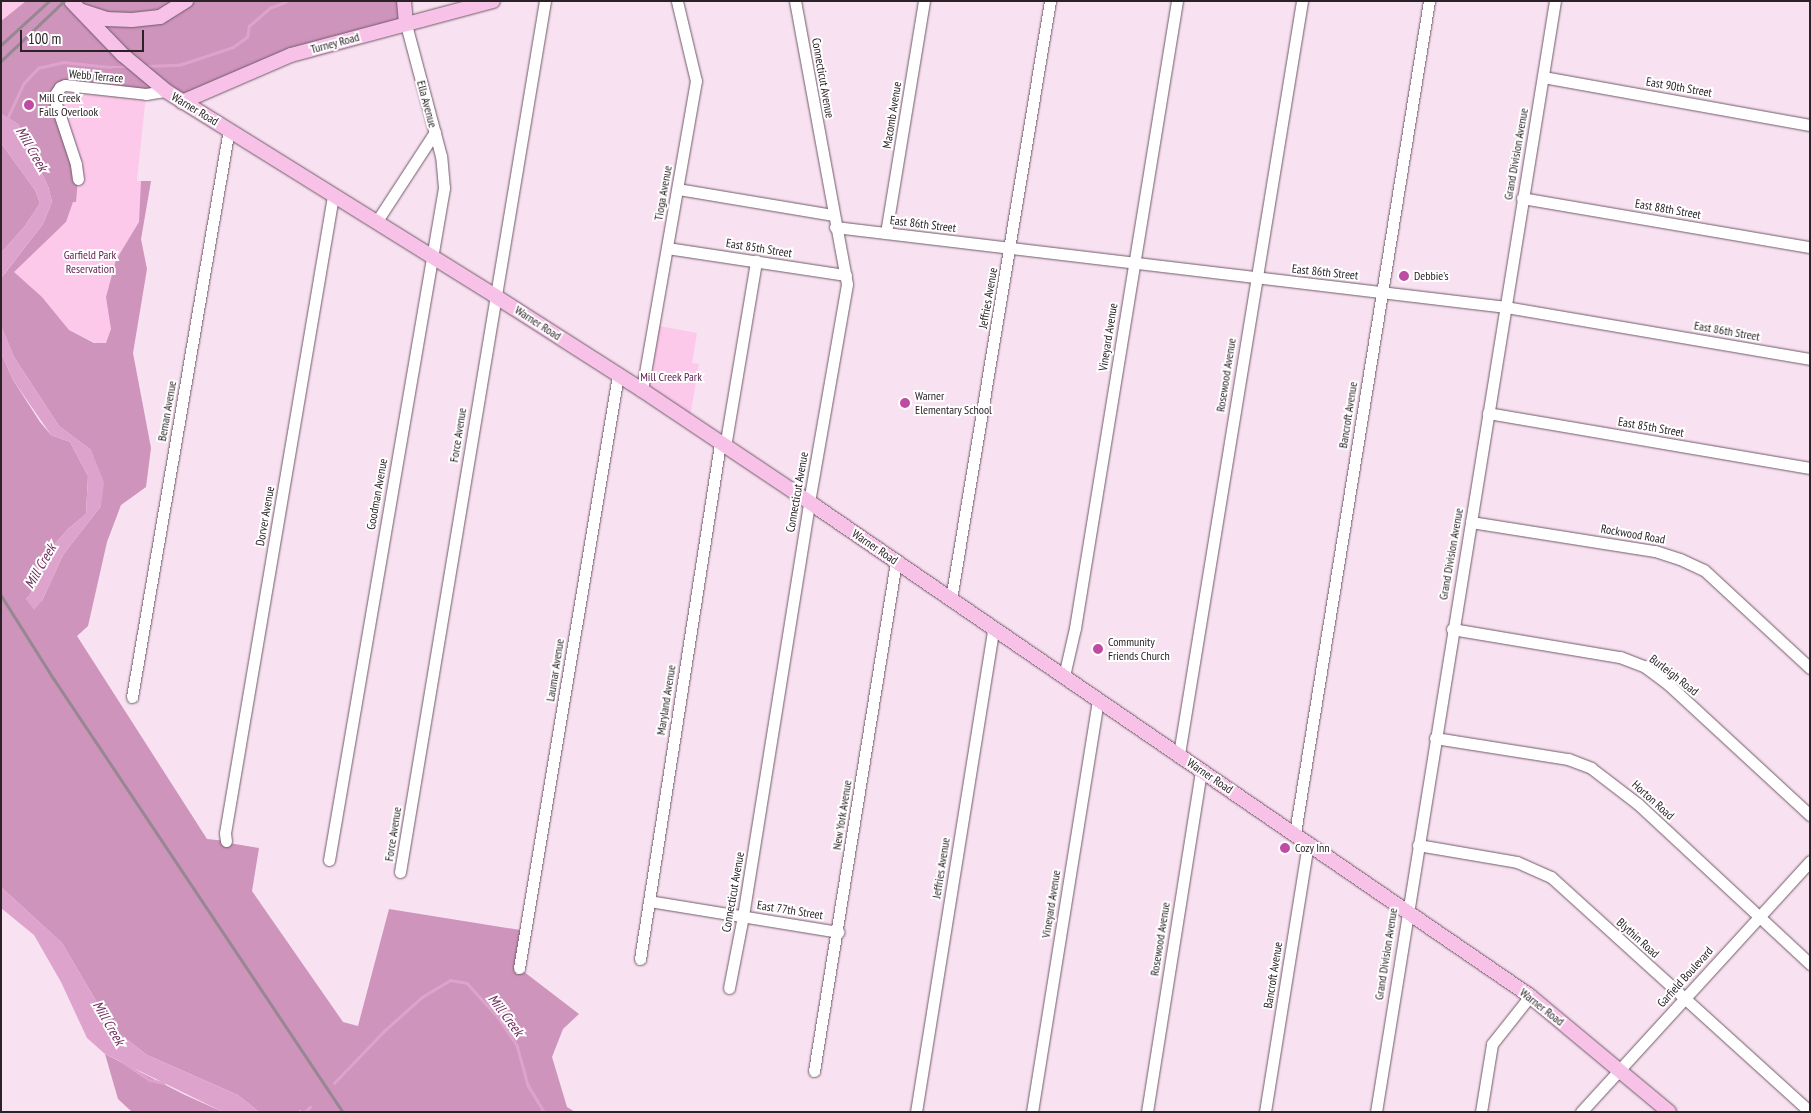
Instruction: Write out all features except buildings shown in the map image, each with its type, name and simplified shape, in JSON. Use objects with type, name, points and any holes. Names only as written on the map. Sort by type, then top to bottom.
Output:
[{"type":"main road","points":[[76,6],[106,19],[132,20],[160,17],[186,1]]},
{"type":"main road","name":"Ella Avenue","points":[[404,1],[406,24]]},
{"type":"main road","name":"Turney Road","points":[[182,102],[291,55],[493,1]]},
{"type":"main road","name":"Warner Road","points":[[76,6],[144,75],[166,92],[229,129],[495,296],[642,390],[722,446],[809,502],[1295,833],[1308,844],[1530,996],[1620,1069],[1669,1112]]},
{"type":"street","name":"Force Avenue","points":[[400,872],[545,1]]},
{"type":"street","name":"Tioga Avenue","points":[[642,390],[696,81],[677,1]]},
{"type":"street","name":"Connecticut Avenue","points":[[729,988],[743,916],[809,502],[847,284],[795,1]]},
{"type":"street","name":"Macomb Avenue","points":[[886,233],[924,1]]},
{"type":"street","name":"Jeffries Avenue","points":[[951,599],[1050,1]]},
{"type":"street","name":"Vineyard Avenue","points":[[1064,676],[1076,619],[1177,1]]},
{"type":"street","name":"Rosewood Avenue","points":[[1179,754],[1302,1]]},
{"type":"street","name":"Bancroft Avenue","points":[[1295,833],[1429,1]]},
{"type":"street","name":"Grand Division Avenue","points":[[1376,1112],[1554,1]]},
{"type":"street","name":"Ella Avenue","points":[[376,221],[436,132],[406,24]]},
{"type":"street","name":"East 90th Street","points":[[1543,76],[1810,126]]},
{"type":"street","name":"Webb Terrace","points":[[78,178],[74,158],[56,104],[56,92],[60,87],[65,85],[146,94],[166,92]]},
{"type":"street","name":"Beman Avenue","points":[[132,697],[229,129]]},
{"type":"street","name":"Goodman Avenue","points":[[329,860],[444,188],[441,156],[436,132]]},
{"type":"street","name":"East 86th Street","points":[[678,188],[886,233],[1506,307],[1810,359]]},
{"type":"street","name":"Dorver Avenue","points":[[226,841],[227,824],[333,196]]},
{"type":"street","name":"East 88th Street","points":[[1522,198],[1810,248]]},
{"type":"street","name":"East 85th Street","points":[[667,248],[846,275]]},
{"type":"street","name":"Maryland Avenue","points":[[640,960],[722,446],[756,261]]},
{"type":"street","name":"Laumar Avenue","points":[[519,968],[618,376]]},
{"type":"street","name":"East 85th Street","points":[[1488,413],[1810,468]]},
{"type":"street","name":"Rockwood Road","points":[[1471,522],[1655,551],[1680,559],[1704,570],[1810,668]]},
{"type":"street","name":"New York Avenue","points":[[814,1071],[838,932],[896,562]]},
{"type":"street","name":"Jeffries Avenue","points":[[916,1112],[993,629]]},
{"type":"street","name":"Burleigh Road","points":[[1452,629],[1620,657],[1644,666],[1669,685],[1810,815]]},
{"type":"street","name":"Vineyard Avenue","points":[[1032,1112],[1098,700]]},
{"type":"street","name":"Horton Road","points":[[1435,738],[1568,759],[1591,768],[1638,804],[1810,964]]},
{"type":"street","name":"Rosewood Avenue","points":[[1147,1112],[1201,770]]},
{"type":"street","name":"Bancroft Avenue","points":[[1265,1112],[1308,844]]},
{"type":"street","name":"Blythin Road","points":[[1418,846],[1517,862],[1551,877],[1810,1112]]},
{"type":"street","name":"Garfield Boulevard","points":[[1581,1112],[1810,861]]},
{"type":"street","name":"East 77th Street","points":[[649,901],[838,932]]},
{"type":"street","points":[[1481,1112],[1492,1044],[1530,996]]},
{"type":"green space","points":[[1,1],[26,1],[1,21]]},
{"type":"green space","name":"Garfield Park Reservation","points":[[60,87],[146,94],[137,181],[151,181],[121,355],[69,330],[42,297],[10,278],[15,269],[66,222],[56,104]]},
{"type":"green space","name":"Mill Creek Park","points":[[654,325],[697,333],[692,363],[699,364],[689,423],[642,390]]},
{"type":"shaded area","points":[[26,1],[404,1],[406,24],[291,55],[182,102],[166,91],[65,85],[56,93],[78,179],[76,202],[73,202],[66,222],[14,272],[42,297],[69,330],[94,343],[106,343],[111,329],[106,297],[116,260],[139,222],[141,181],[151,181],[141,239],[147,269],[133,353],[151,448],[146,487],[121,505],[107,542],[88,626],[77,636],[207,839],[259,848],[252,891],[343,1022],[358,1026],[389,909],[526,931],[519,968],[579,1014],[563,1029],[552,1057],[567,1107],[575,1112],[301,1112],[300,1110],[298,1112],[259,1112],[238,1095],[147,1055],[112,1028],[62,943],[1,887],[1,353],[13,380],[40,422],[51,435],[70,442],[88,476],[86,514],[68,529],[45,555],[31,593],[26,599],[42,601],[63,555],[101,506],[91,450],[59,426],[14,357],[1,326],[2,277],[43,224],[52,202],[48,186],[18,124],[1,114],[1,21]]},
{"type":"shaded area","points":[[1,143],[35,190],[40,203],[25,226],[1,253]]},
{"type":"shaded area","points":[[105,1054],[185,1095],[223,1112],[132,1112],[118,1099]]},
{"type":"water","points":[[1,114],[18,124],[48,186],[52,202],[43,224],[1,278],[1,253],[25,226],[40,203],[35,190],[1,143]]},
{"type":"water","points":[[1,326],[14,357],[59,426],[91,450],[104,482],[101,506],[63,555],[42,601],[34,610],[26,599],[31,593],[45,555],[68,529],[86,514],[88,476],[70,442],[51,435],[13,380],[1,353]]},
{"type":"water","points":[[1,887],[62,943],[112,1028],[147,1055],[238,1095],[259,1112],[223,1112],[105,1054],[87,1038],[61,982],[34,935],[1,908]]},
{"type":"waterway","name":"Mill Creek","points":[[144,66],[179,65],[233,47],[247,37],[249,26],[270,8],[287,1]]},
{"type":"waterway","name":"Mill Creek","points":[[7,119],[24,83],[38,68],[63,62],[129,67]]},
{"type":"waterway","name":"Mill Creek","points":[[334,1083],[384,1031],[422,997],[450,980],[467,983],[498,1017],[517,1045],[528,1085],[544,1112]]},
{"type":"waterway","name":"Mill Creek","points":[[123,1062],[150,1080],[164,1083]]},
{"type":"waterway","name":"Mill Creek","points":[[305,1112],[310,1107]]},
{"type":"railway","points":[[1,45],[49,1]]},
{"type":"railway","points":[[1,61],[64,1]]},
{"type":"railway","points":[[1,595],[54,679],[343,1112]]},
{"type":"place","name":"Mill Creek Falls Overlook","points":[[29,105]]},
{"type":"place","name":"Debbie's","points":[[1404,276]]},
{"type":"place","name":"Warner Elementary School","points":[[905,403]]},
{"type":"place","name":"Community Friends Church","points":[[1098,649]]},
{"type":"place","name":"Cozy Inn","points":[[1285,848]]}]
